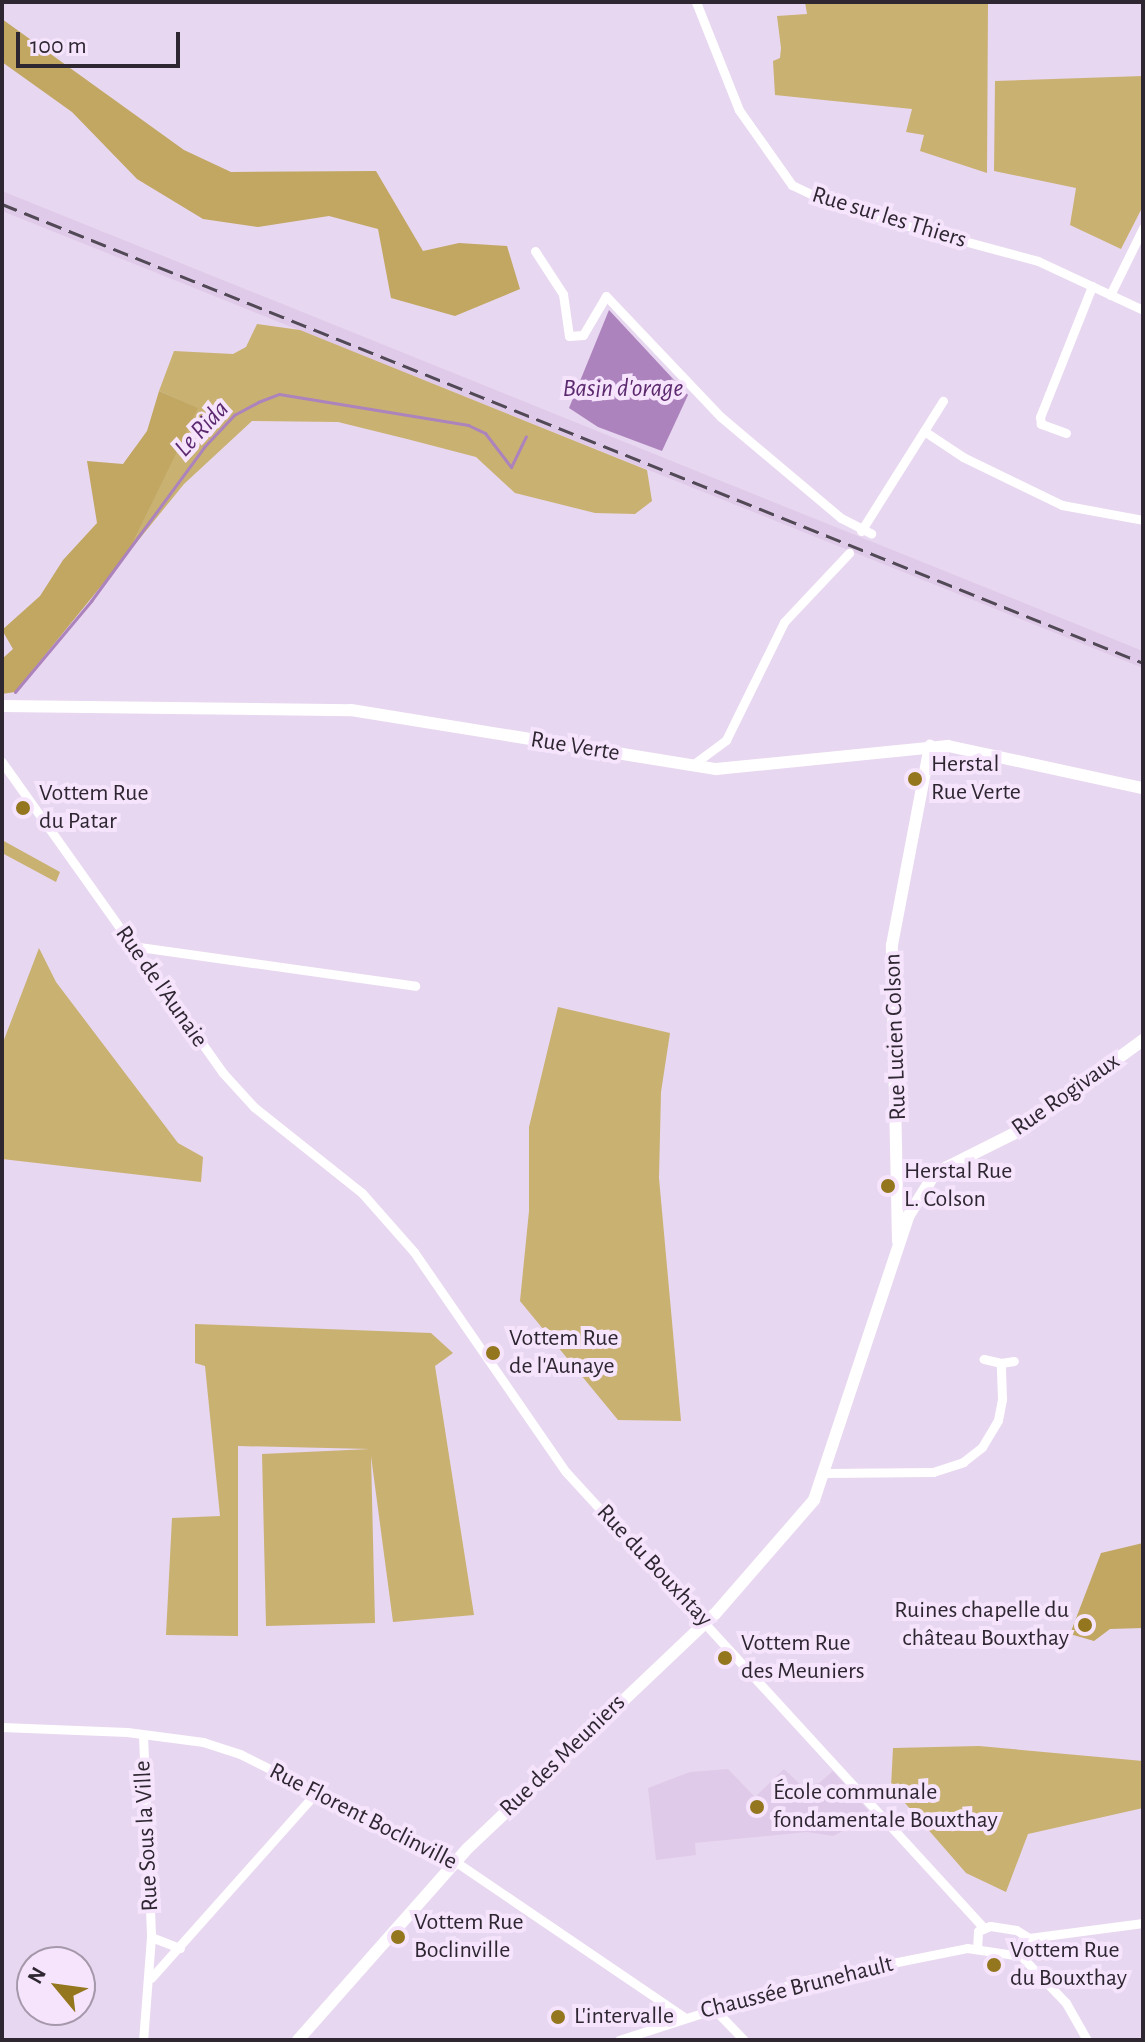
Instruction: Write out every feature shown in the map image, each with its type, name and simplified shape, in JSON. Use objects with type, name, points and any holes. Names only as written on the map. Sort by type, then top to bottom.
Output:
[{"type":"street","name":"Rue sur les Thiers","points":[[696,2],[739,110],[792,185],[821,201],[1038,261],[1143,310]]},
{"type":"street","points":[[1110,295],[1143,228]]},
{"type":"street","points":[[535,251],[563,294],[569,336],[583,335],[606,296],[721,417],[866,532],[943,401]]},
{"type":"street","points":[[1066,433],[1041,424],[1040,417],[1092,286]]},
{"type":"street","points":[[924,431],[963,457],[1062,505],[1143,520]]},
{"type":"street","points":[[691,766],[726,740],[784,622],[849,553]]},
{"type":"street","name":"Rue Verte","points":[[2,706],[351,710],[691,766],[762,768],[930,746],[974,750],[1143,788]]},
{"type":"street","name":"Rue Lucien Colson","points":[[896,1188],[899,1125],[892,945],[930,746]]},
{"type":"street","name":"Rue de l'Aunaie","points":[[2,762],[199,1042],[254,1107],[352,1183]]},
{"type":"street","points":[[132,946],[415,986]]},
{"type":"street","name":"Rue Rogivaux","points":[[825,1473],[917,1197],[947,1162],[1019,1131],[1143,1041]]},
{"type":"street","name":"Rue du Bouxhtay","points":[[352,1183],[414,1252],[566,1472],[983,1927]]},
{"type":"street","points":[[899,1248],[896,1188],[917,1197]]},
{"type":"street","points":[[983,1359],[1001,1363],[1014,1361]]},
{"type":"street","points":[[825,1473],[933,1472],[963,1462],[982,1447],[998,1420],[1001,1363]]},
{"type":"street","name":"Rue des Meuniers","points":[[298,2040],[456,1862],[589,1729],[706,1622],[814,1500],[825,1473]]},
{"type":"street","name":"Rue Florent Boclinville","points":[[2,1727],[143,1735],[203,1742],[240,1754],[456,1862],[684,2017]]},
{"type":"street","name":"Rue Sous la Ville","points":[[143,1735],[151,1937],[151,1978],[143,2040]]},
{"type":"street","points":[[151,1978],[317,1792]]},
{"type":"street","points":[[977,1948],[976,1937],[983,1927],[1016,1930],[1029,1938],[1143,1923]]},
{"type":"street","name":"Rue Sous la Ville","points":[[151,1937],[180,1948]]},
{"type":"street","points":[[1029,1938],[1021,1956],[1066,2003],[1087,2040]]},
{"type":"street","name":"Chaussée Brunehault","points":[[619,2040],[802,1981],[977,1948],[1021,1956]]},
{"type":"street","points":[[713,2008],[744,2040]]},
{"type":"shaded area","points":[[805,2],[988,2],[987,173],[920,151],[924,135],[906,132],[912,109],[775,95],[773,61],[780,58],[781,48],[777,16],[807,14]]},
{"type":"shaded area","points":[[2,19],[184,150],[231,172],[376,171],[423,251],[459,243],[507,246],[520,289],[455,316],[391,298],[378,229],[329,216],[258,227],[203,219],[137,179],[72,112],[2,62]]},
{"type":"shaded area","points":[[1143,76],[1143,206],[1121,249],[1070,225],[1076,188],[994,171],[995,81]]},
{"type":"shaded area","points":[[2,191],[1143,651],[1143,668],[2,211]]},
{"type":"shaded area","points":[[257,324],[300,330],[647,470],[652,501],[635,514],[595,513],[515,493],[476,457],[338,422],[252,421],[184,484],[128,553],[197,408],[159,391],[174,351],[233,354],[246,347]]},
{"type":"shaded area","points":[[159,391],[198,408],[128,553],[15,692],[2,694],[2,659],[13,649],[2,630],[40,596],[63,560],[97,523],[87,461],[123,464],[147,431]]},
{"type":"shaded area","points":[[2,840],[60,872],[56,882],[2,853]]},
{"type":"shaded area","points":[[39,948],[56,982],[178,1143],[203,1157],[201,1182],[2,1159],[2,1045]]},
{"type":"shaded area","points":[[558,1007],[670,1033],[661,1092],[659,1178],[681,1421],[618,1420],[520,1301],[529,1211],[529,1127]]},
{"type":"shaded area","points":[[195,1324],[431,1333],[453,1353],[435,1366],[474,1615],[393,1622],[371,1456],[375,1623],[266,1626],[262,1454],[370,1449],[238,1446],[238,1636],[166,1635],[172,1518],[220,1516],[205,1366],[195,1363]]},
{"type":"shaded area","points":[[1143,1543],[1143,1628],[1110,1629],[1094,1641],[1070,1634],[1101,1553]]},
{"type":"shaded area","points":[[979,1746],[1143,1761],[1143,1808],[1028,1834],[1006,1892],[966,1873],[891,1787],[893,1748]]},
{"type":"shaded area","name":"École communale fondamentale Bouxthay","points":[[728,1769],[755,1797],[784,1769],[802,1786],[819,1783],[833,1771],[873,1816],[833,1836],[807,1832],[695,1843],[696,1855],[656,1860],[648,1788],[690,1772]]},
{"type":"water","name":"Basin d'orage","points":[[609,310],[688,395],[662,451],[598,427],[569,408]]},
{"type":"waterway","name":"Le Rida","points":[[15,692],[91,601],[204,447],[234,415],[258,402],[279,394],[468,425],[485,433],[511,467],[526,436]]},
{"type":"railway","points":[[2,204],[1143,663]]},
{"type":"place","name":"Herstal Rue Verte","points":[[915,779]]},
{"type":"place","name":"Vottem Rue du Patar","points":[[23,808]]},
{"type":"place","name":"Herstal Rue L. Colson","points":[[888,1186]]},
{"type":"place","name":"Vottem Rue de l'Aunaye","points":[[493,1353]]},
{"type":"place","name":"Ruines chapelle du château Bouxthay","points":[[1085,1625]]},
{"type":"place","name":"Vottem Rue des Meuniers","points":[[725,1658]]},
{"type":"place","name":"École communale fondamentale Bouxthay","points":[[757,1807]]},
{"type":"place","name":"Vottem Rue Boclinville","points":[[398,1937]]},
{"type":"place","name":"Vottem Rue du Bouxthay","points":[[994,1965]]},
{"type":"place","name":"L'intervalle","points":[[558,2017]]}]
